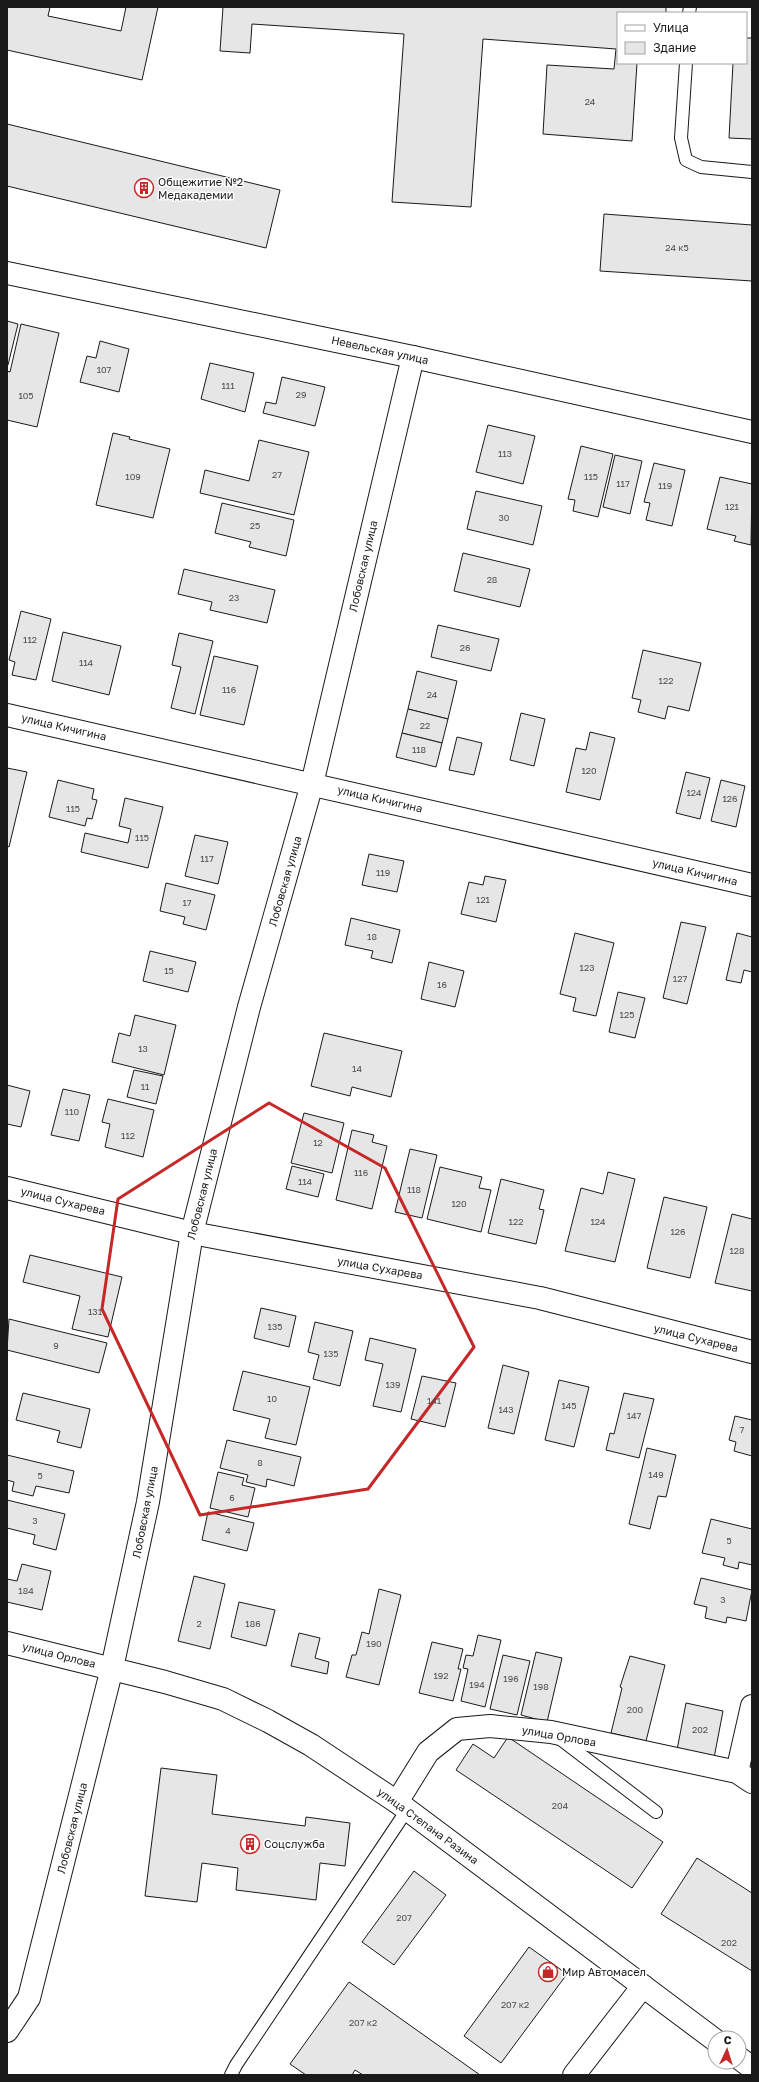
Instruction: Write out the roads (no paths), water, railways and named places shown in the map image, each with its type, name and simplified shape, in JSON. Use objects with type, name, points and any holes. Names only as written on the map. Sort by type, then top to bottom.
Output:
[{"type":"street","name":"Невельская улица","points":[[7,273],[413,357],[752,432]]},
{"type":"street","name":"Лобовская улица","points":[[7,2031],[29,1998],[112,1668],[148,1502],[192,1233],[249,1007],[312,784],[413,357]]},
{"type":"street","name":"улица Кичигина","points":[[7,714],[752,885]]},
{"type":"street","name":"улица Сухарева","points":[[7,1188],[192,1233],[540,1298],[752,1352]]},
{"type":"street","name":"улица Орлова","points":[[7,1643],[112,1668]]},
{"type":"street","name":"улица Степана Разина","points":[[112,1668],[223,1699],[262,1718],[311,1745],[402,1806],[707,2034]]},
{"type":"street","points":[[745,1777],[752,1706]]},
{"type":"street","name":"улица Орлова","points":[[402,1806],[428,1752],[457,1729],[490,1726],[551,1732],[745,1777]]},
{"type":"street","points":[[574,2075],[643,1986]]},
{"type":"lane","points":[[686,64],[681,138],[686,160],[701,167],[752,172]]},
{"type":"lane","points":[[551,1732],[656,1812]]},
{"type":"lane","points":[[231,2075],[402,1806]]},
{"type":"place","name":"Общежитие №2 Медакадемии","points":[[144,188]]},
{"type":"place","name":"Соцслужба","points":[[250,1844]]},
{"type":"place","name":"Мир Автомасел","points":[[548,1972]]}]
